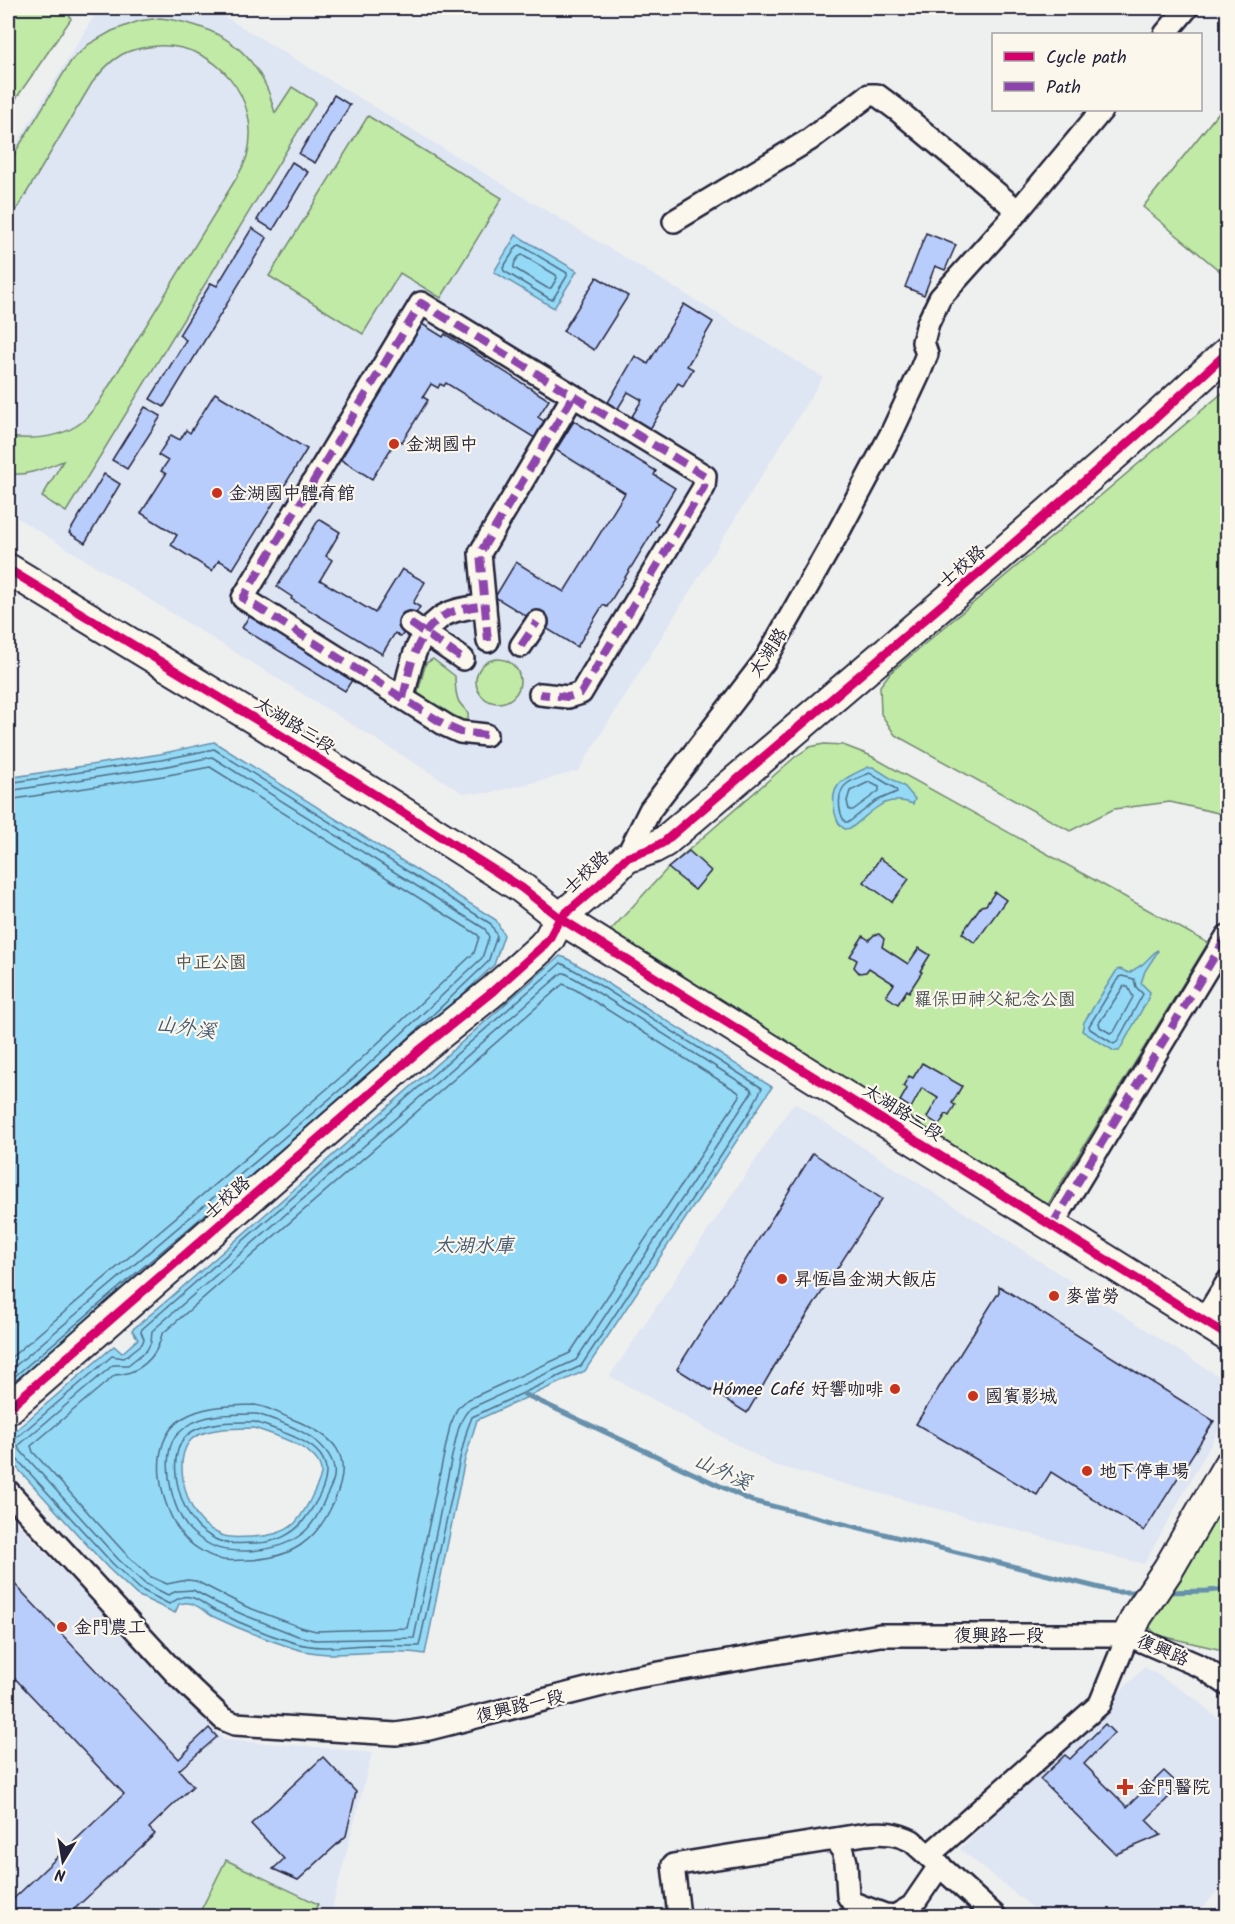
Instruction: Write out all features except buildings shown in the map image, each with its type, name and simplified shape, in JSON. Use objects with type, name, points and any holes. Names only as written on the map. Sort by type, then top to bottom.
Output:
[{"type":"street","points":[[1166,33],[1187,8]]},
{"type":"street","points":[[674,222],[809,140],[869,94],[878,96],[896,109],[1018,211]]},
{"type":"street","name":"太湖路","points":[[626,858],[650,810],[766,659],[838,533],[891,434],[927,354],[923,342],[928,323],[940,298],[1018,211],[1101,111]]},
{"type":"street","points":[[486,735],[460,732],[447,726],[243,598],[421,303],[705,476],[704,487],[581,693],[568,697],[540,694]]},
{"type":"street","name":"士校路","points":[[8,1409],[422,1049],[493,991],[542,947],[560,918],[626,858],[664,842],[998,557],[1136,436],[1227,352]]},
{"type":"street","points":[[488,641],[480,553],[573,396]]},
{"type":"street","name":"太湖路三段","points":[[8,569],[260,722],[522,888],[560,918]]},
{"type":"street","points":[[417,628],[455,611],[485,604]]},
{"type":"street","points":[[521,646],[537,622]]},
{"type":"street","points":[[403,698],[416,650],[417,628]]},
{"type":"street","points":[[417,628],[463,659]]},
{"type":"street","name":"太湖路二段","points":[[560,918],[1216,1328]]},
{"type":"street","points":[[1052,1225],[1227,936]]},
{"type":"street","points":[[1216,1328],[1227,1281]]},
{"type":"street","points":[[835,1840],[843,1851],[848,1896],[853,1903],[885,1915],[895,1916],[912,1906],[934,1860],[1100,1704],[1133,1626],[1227,1466]]},
{"type":"street","name":"復興路一段","points":[[8,1491],[178,1676],[223,1719],[235,1724],[396,1734],[429,1729],[630,1678],[880,1635],[1133,1626]]},
{"type":"street","name":"復興路","points":[[1133,1626],[1202,1667],[1227,1685]]},
{"type":"street","points":[[678,1917],[673,1865],[884,1832],[900,1835],[912,1841],[995,1917]]},
{"type":"shaded area","name":"金湖國中","points":[[99,8],[210,8],[823,377],[578,771],[488,793],[463,793],[8,512],[8,158]]},
{"type":"shaded area","points":[[794,1103],[1227,1382],[1227,1415],[1144,1564],[774,1465],[610,1376]]},
{"type":"shaded area","name":"金門農工","points":[[8,1514],[224,1740],[372,1753],[330,1916],[8,1916]]},
{"type":"shaded area","name":"金門醫院","points":[[1145,1667],[1194,1698],[1227,1726],[1227,1881],[1195,1916],[1043,1916],[960,1849]]},
{"type":"green space","points":[[8,8],[66,8],[71,19],[8,110]]},
{"type":"green space","points":[[160,18],[209,30],[236,46],[257,70],[267,89],[275,113],[292,87],[316,102],[66,512],[42,497],[63,461],[29,473],[8,474],[8,437],[37,438],[65,432],[82,422],[98,404],[241,169],[247,156],[250,135],[248,114],[241,95],[230,78],[198,53],[178,47],[157,46],[139,49],[117,58],[105,67],[92,83],[8,224],[8,164],[71,61],[89,44],[112,31],[139,21]]},
{"type":"green space","points":[[1227,102],[1227,277],[1143,207]]},
{"type":"green space","points":[[368,116],[502,198],[441,298],[400,273],[363,334],[269,276]]},
{"type":"green space","points":[[1227,389],[1227,815],[1170,802],[1114,809],[1070,831],[895,735],[881,714],[880,686],[890,673]]},
{"type":"green space","points":[[433,659],[455,676],[455,689],[459,702],[468,714],[466,724],[460,725],[421,700],[418,692],[425,666]]},
{"type":"green space","points":[[498,659],[513,666],[520,681],[513,696],[498,703],[483,696],[476,681],[483,666]]},
{"type":"green space","name":"羅保田神父紀念公園","points":[[824,744],[843,745],[869,755],[1208,943],[1044,1211],[609,932],[668,868],[795,757],[810,747]]},
{"type":"green space","points":[[1227,1483],[1227,1656],[1218,1649],[1157,1635],[1143,1621]]},
{"type":"green space","points":[[226,1860],[318,1904],[312,1916],[198,1916]]},
{"type":"water","points":[[516,235],[577,271],[554,308],[494,272]]},
{"type":"water","name":"中正公園","points":[[214,742],[496,920],[504,935],[494,965],[363,1088],[8,1389],[8,778],[160,754]]},
{"type":"water","points":[[868,767],[873,767],[905,787],[915,799],[913,804],[894,801],[879,806],[851,828],[845,829],[839,824],[835,813],[833,803],[836,788],[846,779]]},
{"type":"water","points":[[1157,950],[1141,983],[1150,992],[1149,997],[1119,1051],[1114,1051],[1082,1031],[1084,1022],[1117,970],[1129,973],[1143,964]]},
{"type":"water","name":"太湖水庫","points":[[560,956],[588,971],[772,1087],[585,1371],[477,1420],[465,1459],[425,1654],[309,1652],[241,1629],[212,1616],[191,1603],[179,1604],[175,1613],[137,1595],[108,1568],[9,1459],[8,1437],[114,1346],[122,1353],[138,1339],[132,1330]],"holes":[[[254,1428],[303,1448],[318,1462],[321,1475],[303,1512],[295,1523],[286,1529],[275,1534],[257,1537],[221,1535],[204,1524],[190,1504],[183,1478],[184,1453],[188,1443],[203,1433],[224,1429]]]},
{"type":"waterway","name":"山外溪","points":[[524,1394],[752,1501],[1116,1592],[1142,1592]]},
{"type":"waterway","name":"山外溪","points":[[1166,1592],[1228,1589]]},
{"type":"marked path","points":[[486,735],[460,732],[447,726],[243,598],[421,303],[705,476],[704,487],[581,693],[568,697],[540,694]]},
{"type":"marked path","points":[[488,641],[480,553],[573,396]]},
{"type":"marked path","points":[[403,698],[414,654],[424,634],[431,626],[450,613],[485,605]]},
{"type":"marked path","points":[[521,646],[537,622]]},
{"type":"marked path","points":[[410,623],[463,659]]},
{"type":"marked path","points":[[1052,1225],[1227,936]]},
{"type":"cycle path","points":[[8,1409],[421,1049],[493,991],[542,947],[560,918],[626,858],[664,842],[998,557],[1228,352]]},
{"type":"cycle path","points":[[8,569],[260,722],[522,888],[560,918],[1228,1336]]},
{"type":"place","name":"金湖國中","points":[[394,444]]},
{"type":"place","name":"金湖國中體育館","points":[[217,493]]},
{"type":"place","name":"昇恆昌金湖大飯店","points":[[782,1279]]},
{"type":"place","name":"麥當勞","points":[[1054,1296]]},
{"type":"place","name":"Hómee Café 好響咖啡","points":[[895,1389]]},
{"type":"place","name":"國賓影城","points":[[973,1396]]},
{"type":"place","name":"地下停車場","points":[[1087,1471]]},
{"type":"place","name":"金門農工","points":[[62,1627]]},
{"type":"place","name":"金門醫院","points":[[1125,1787]]}]
